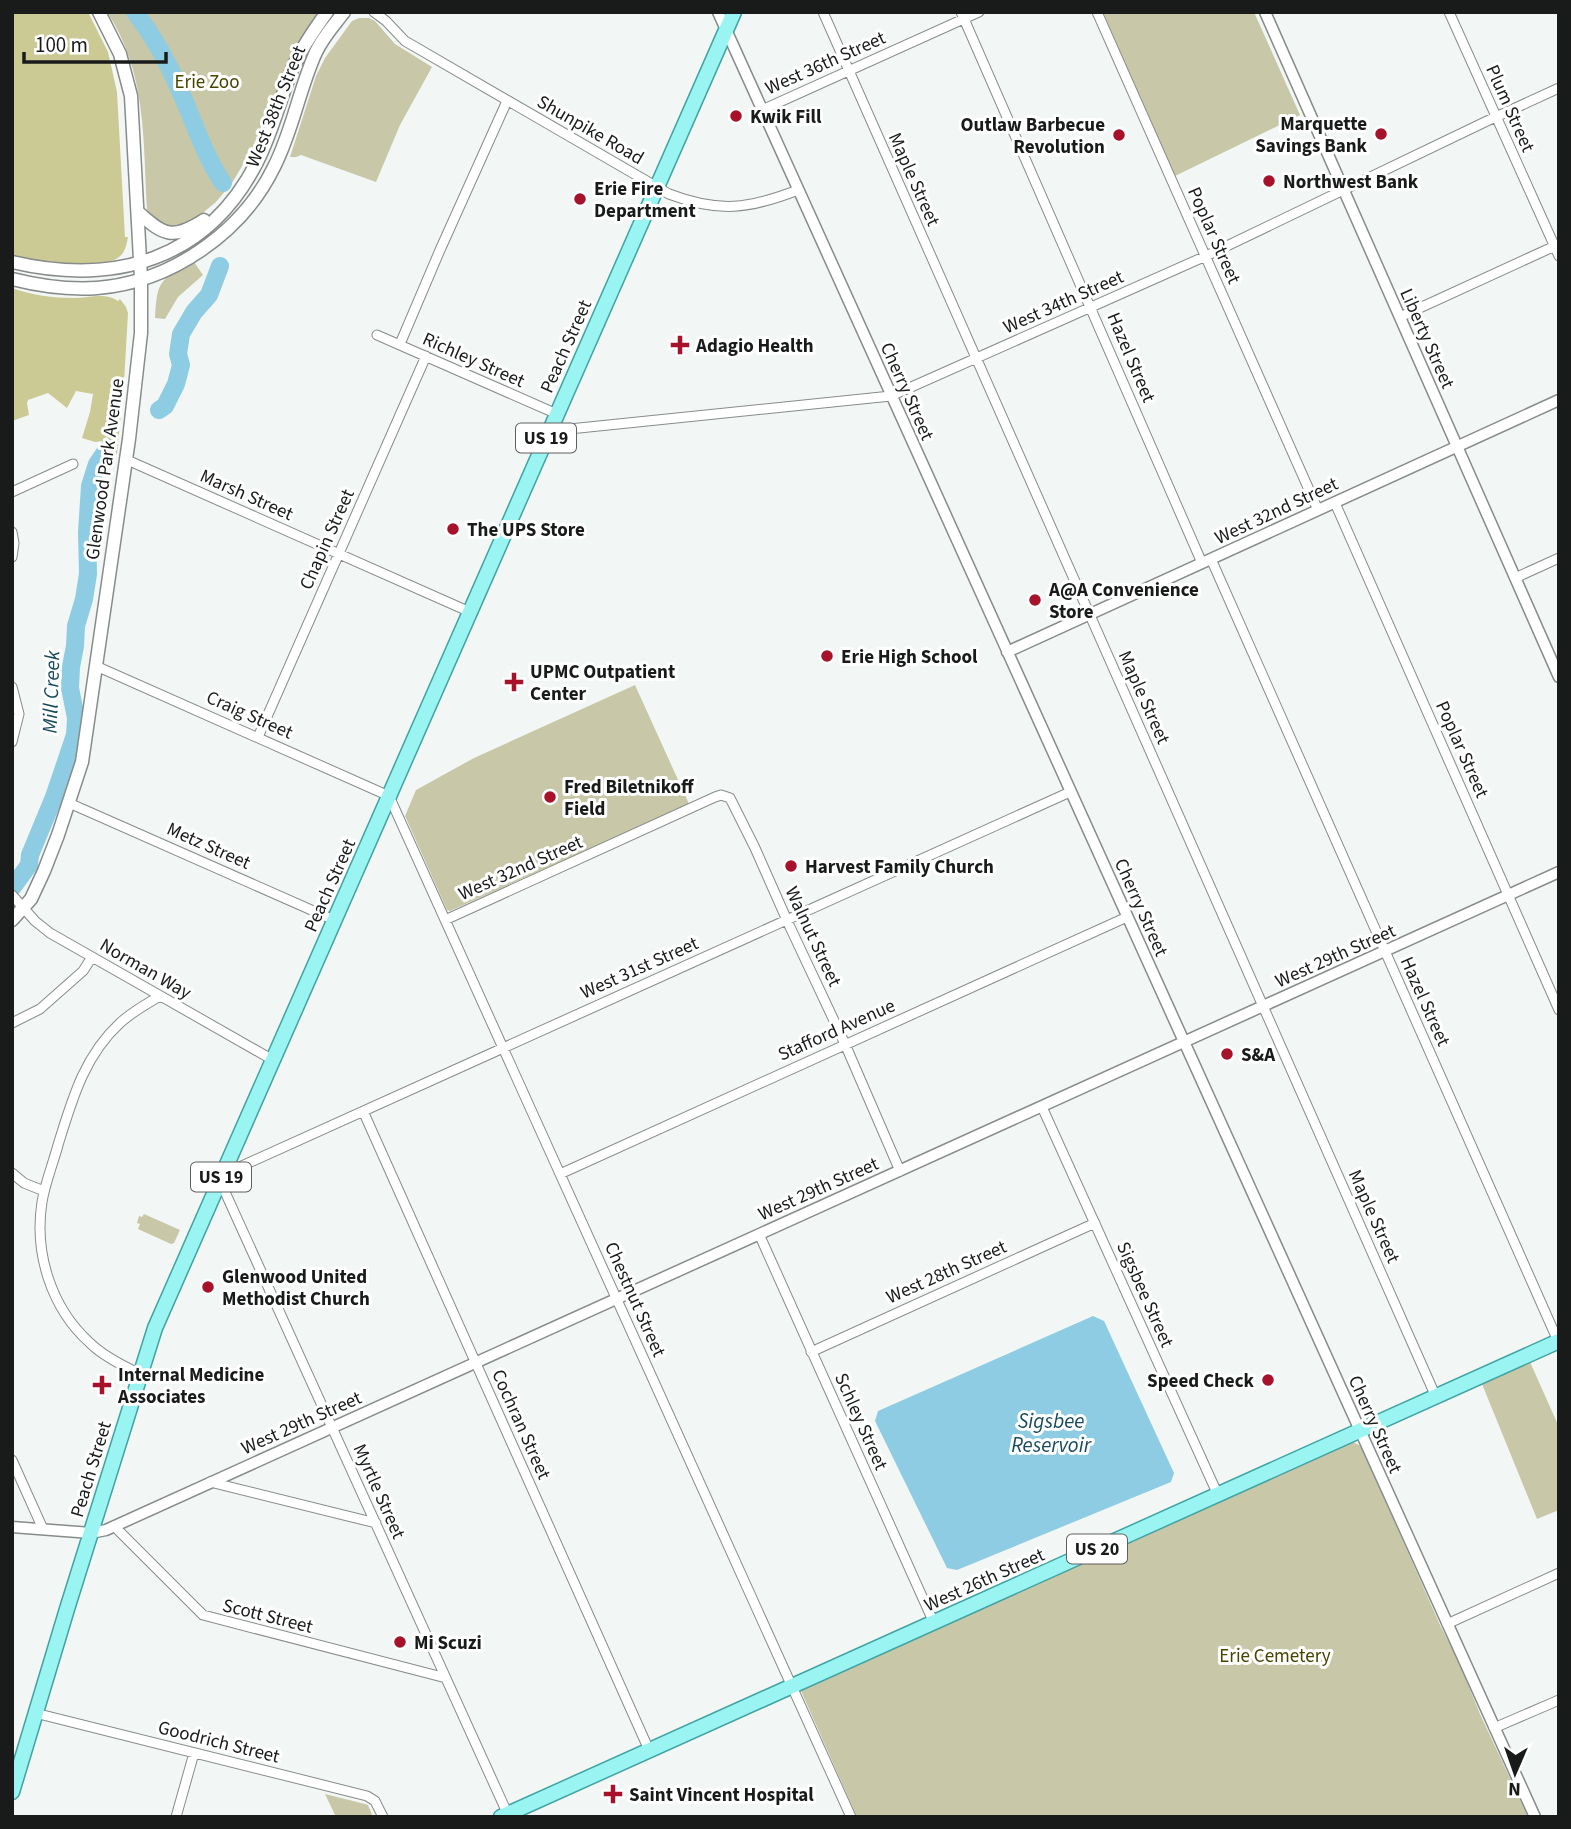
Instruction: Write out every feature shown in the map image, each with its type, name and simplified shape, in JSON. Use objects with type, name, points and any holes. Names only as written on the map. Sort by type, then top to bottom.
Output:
[{"type":"main road","name":"Glenwood Park Avenue","points":[[12,920],[17,900],[31,900],[44,871],[82,762],[141,333],[141,278],[131,96],[120,54],[99,12]]},
{"type":"main road","name":"West 38th Street","points":[[12,262],[72,271],[140,263],[158,257],[180,238],[224,212],[258,161],[293,68],[306,41],[327,12]]},
{"type":"main road","name":"West 38th Street","points":[[12,279],[61,287],[112,286],[172,267],[203,249],[233,223],[263,187],[282,149],[316,52],[344,12]]},
{"type":"main road","name":"Peach Street","points":[[12,1792],[155,1328],[734,12]]},
{"type":"main road","points":[[138,212],[161,232],[180,238]]},
{"type":"main road","name":"West 26th Street","points":[[506,1816],[1558,1341]]},
{"type":"street","name":"Shunpike Road","points":[[374,12],[385,17],[405,41],[656,187],[691,202],[726,207],[762,203],[798,190]]},
{"type":"street","name":"Cherry Street","points":[[718,12],[1535,1817]]},
{"type":"street","name":"Maple Street","points":[[823,12],[1436,1396]]},
{"type":"street","name":"West 36th Street","points":[[762,110],[962,16],[979,12]]},
{"type":"street","name":"Poplar Street","points":[[1097,12],[1318,510]]},
{"type":"street","name":"Liberty Street","points":[[1265,12],[1559,677]]},
{"type":"street","name":"Plum Street","points":[[1449,12],[1557,249]]},
{"type":"street","name":"Hazel Street","points":[[962,16],[1385,951],[1558,1341]]},
{"type":"street","name":"West 34th Street","points":[[550,431],[891,396],[1206,256],[1559,88]]},
{"type":"street","points":[[400,344],[507,101]]},
{"type":"street","points":[[1400,317],[1557,249]]},
{"type":"street","name":"Richley Street","points":[[377,335],[557,414]]},
{"type":"street","name":"Chapin Street","points":[[258,737],[426,356]]},
{"type":"street","name":"West 32nd Street","points":[[1007,652],[1559,400]]},
{"type":"street","name":"Marsh Street","points":[[125,459],[470,612]]},
{"type":"street","points":[[12,492],[73,464]]},
{"type":"street","name":"Poplar Street","points":[[1335,503],[1559,1010]]},
{"type":"street","points":[[12,532],[12,557]]},
{"type":"street","points":[[1515,578],[1559,558]]},
{"type":"street","name":"Craig Street","points":[[96,666],[389,796]]},
{"type":"street","points":[[12,687],[19,714],[12,742]]},
{"type":"street","name":"West 31st Street","points":[[221,1177],[1070,792]]},
{"type":"street","name":"Chestnut Street","points":[[389,796],[851,1817]]},
{"type":"street","name":"West 32nd Street","points":[[445,920],[715,797],[725,796]]},
{"type":"street","name":"Walnut Street","points":[[725,796],[733,802],[845,1044],[900,1171]]},
{"type":"street","name":"Metz Street","points":[[69,803],[334,920]]},
{"type":"street","name":"West 29th Street","points":[[12,1527],[91,1532],[114,1526],[1559,872]]},
{"type":"street","name":"Norman Way","points":[[17,900],[43,928],[273,1060]]},
{"type":"street","name":"Stafford Avenue","points":[[560,1174],[1127,917]]},
{"type":"street","points":[[12,1023],[40,1009],[83,971],[92,957]]},
{"type":"street","points":[[140,1374],[127,1369],[89,1343],[69,1319],[55,1296],[45,1270],[41,1212],[44,1191],[78,1084],[90,1058],[118,1024],[160,996]]},
{"type":"street","name":"Sigsbee Street","points":[[1042,1107],[1218,1495]]},
{"type":"street","name":"Cochran Street","points":[[363,1111],[649,1750]]},
{"type":"street","points":[[12,1173],[24,1183],[44,1191]]},
{"type":"street","name":"Myrtle Street","points":[[221,1177],[506,1816]]},
{"type":"street","name":"West 28th Street","points":[[811,1352],[1095,1223]]},
{"type":"street","name":"Schley Street","points":[[758,1234],[934,1623]]},
{"type":"street","points":[[12,1460],[43,1529]]},
{"type":"street","points":[[210,1482],[376,1523]]},
{"type":"street","name":"Scott Street","points":[[114,1526],[203,1615],[446,1678]]},
{"type":"street","points":[[1447,1624],[1559,1573]]},
{"type":"street","points":[[1494,1728],[1559,1700]]},
{"type":"street","name":"Goodrich Street","points":[[36,1713],[367,1796],[375,1801],[383,1817]]},
{"type":"street","points":[[176,1817],[194,1753]]},
{"type":"green space","name":"Erie Zoo","points":[[107,12],[319,12],[296,49],[276,99],[232,183],[216,202],[185,226],[168,229],[151,217],[147,210],[143,133],[136,83],[130,59]]},
{"type":"green space","points":[[1103,12],[1254,12],[1300,115],[1175,176]]},
{"type":"green space","points":[[359,18],[375,21],[395,44],[432,67],[400,125],[376,182],[301,155],[290,157],[316,76],[325,58],[352,21]]},
{"type":"green space","points":[[194,262],[203,275],[178,297],[165,319],[155,318],[157,296],[162,282]]},
{"type":"green space","name":"Fred Biletnikoff Field","points":[[635,685],[689,804],[450,911],[447,910],[405,816],[416,790],[474,758]]},
{"type":"green space","points":[[144,1214],[180,1230],[174,1243],[138,1229],[139,1216]]},
{"type":"green space","points":[[1530,1362],[1559,1427],[1559,1510],[1537,1519],[1482,1384]]},
{"type":"green space","name":"Erie Cemetery","points":[[1353,1442],[1361,1446],[1528,1817],[857,1817],[801,1691]]},
{"type":"green space","points":[[325,1794],[368,1805],[373,1817],[336,1817]]},
{"type":"shaded area","points":[[12,12],[88,12],[108,52],[117,92],[125,237],[128,237],[123,253],[115,260],[70,265],[12,255]]},
{"type":"shaded area","points":[[12,288],[59,297],[97,296],[118,301],[120,299],[126,307],[128,313],[124,383],[117,454],[112,453],[103,441],[95,442],[82,438],[93,394],[76,391],[67,408],[48,393],[28,400],[29,415],[12,421]]},
{"type":"water","name":"Sigsbee Reservoir","points":[[1093,1316],[1104,1321],[1174,1473],[1171,1482],[957,1570],[947,1568],[875,1421],[878,1411]]},
{"type":"waterway","name":"Mill Creek","points":[[135,12],[166,61],[205,150],[223,183]]},
{"type":"waterway","name":"Mill Creek","points":[[159,410],[165,406],[176,384],[181,365],[178,354],[181,334],[194,312],[209,295],[220,266]]},
{"type":"waterway","name":"Mill Creek","points":[[12,888],[29,865],[30,855],[54,797],[75,735],[76,718],[70,688],[71,667],[76,626],[88,574],[90,486],[97,464],[108,448]]},
{"type":"place","name":"Kwik Fill","points":[[736,116]]},
{"type":"place","name":"Marquette Savings Bank","points":[[1381,134]]},
{"type":"place","name":"Outlaw Barbecue Revolution","points":[[1119,135]]},
{"type":"place","name":"Northwest Bank","points":[[1269,181]]},
{"type":"place","name":"Erie Fire Department","points":[[580,199]]},
{"type":"place","name":"Adagio Health","points":[[680,345]]},
{"type":"place","name":"The UPS Store","points":[[453,529]]},
{"type":"place","name":"A@A Convenience Store","points":[[1035,600]]},
{"type":"place","name":"Erie High School","points":[[827,656]]},
{"type":"place","name":"UPMC Outpatient Center","points":[[514,682]]},
{"type":"place","name":"Fred Biletnikoff Field","points":[[550,797]]},
{"type":"place","name":"Harvest Family Church","points":[[791,866]]},
{"type":"place","name":"S&A","points":[[1227,1054]]},
{"type":"place","name":"Glenwood United Methodist Church","points":[[208,1287]]},
{"type":"place","name":"Speed Check","points":[[1268,1380]]},
{"type":"place","name":"Internal Medicine Associates","points":[[102,1385]]},
{"type":"place","name":"Mi Scuzi","points":[[400,1642]]},
{"type":"place","name":"Saint Vincent Hospital","points":[[613,1794]]}]
